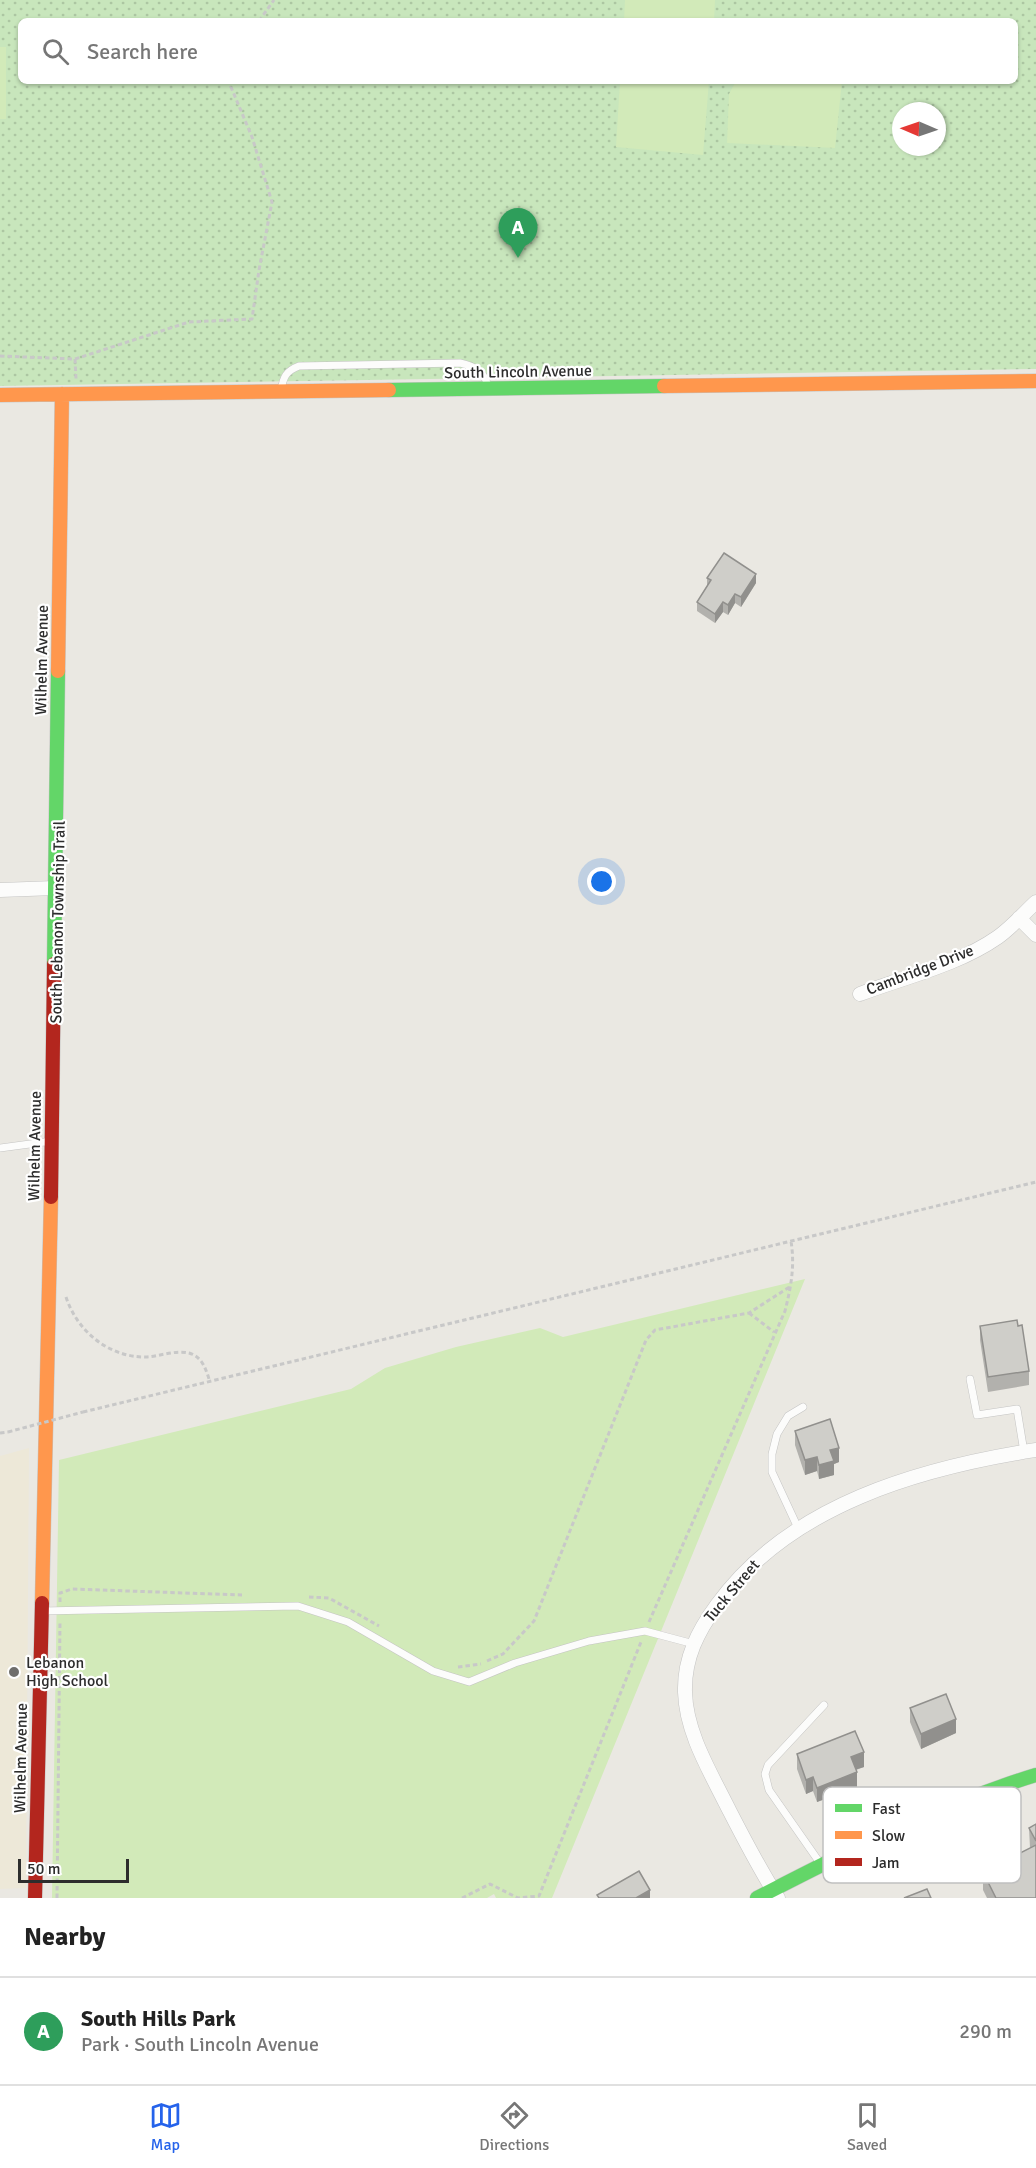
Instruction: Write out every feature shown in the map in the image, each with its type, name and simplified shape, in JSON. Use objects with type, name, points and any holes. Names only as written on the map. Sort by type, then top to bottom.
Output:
[{"type":"street","name":"South Lincoln Avenue","points":[[0,395],[1036,381]]},
{"type":"street","name":"Wilhelm Avenue","points":[[35,1898],[52,1142],[62,394]]},
{"type":"street","points":[[0,890],[55,888]]},
{"type":"street","name":"Cambridge Drive","points":[[860,994],[952,961],[975,950],[999,937],[1036,902]]},
{"type":"street","points":[[1019,918],[1036,935]]},
{"type":"street","name":"Tuck Street","points":[[775,1894],[758,1868],[708,1768],[692,1730],[685,1694],[687,1664],[707,1619],[737,1580],[761,1556],[798,1528],[846,1503],[909,1480],[1030,1451]]},
{"type":"street","points":[[996,1787],[1036,1775]]},
{"type":"street","points":[[757,1898],[775,1894],[821,1865]]},
{"type":"lane","points":[[280,392],[283,378],[289,370],[299,366],[460,363],[473,366],[486,376],[489,388]]},
{"type":"lane","points":[[0,1148],[52,1142]]},
{"type":"lane","points":[[970,1379],[977,1415],[1017,1409],[1030,1451]]},
{"type":"lane","points":[[798,1528],[772,1472],[772,1454],[777,1434],[788,1416],[803,1407]]},
{"type":"lane","points":[[40,1611],[298,1606],[348,1622],[433,1671],[469,1682],[515,1663],[578,1644],[645,1631],[694,1644]]},
{"type":"lane","points":[[821,1865],[769,1790],[765,1774],[768,1765],[824,1706]]},
{"type":"path","points":[[261,18],[274,0]]},
{"type":"path","points":[[0,356],[75,359],[189,322],[252,320],[272,202],[252,137],[231,87],[232,84]]},
{"type":"path","points":[[75,359],[76,394]]},
{"type":"path","points":[[0,1433],[1036,1182]]},
{"type":"path","points":[[462,1898],[490,1884],[518,1898],[539,1896],[645,1631],[785,1311],[791,1286],[793,1256],[791,1241]]},
{"type":"path","points":[[455,1667],[479,1665],[503,1654],[534,1621],[646,1340],[655,1330],[749,1313],[791,1286]]},
{"type":"path","points":[[64,1290],[75,1318],[101,1344],[111,1350],[134,1356],[189,1353],[202,1361],[210,1382]]},
{"type":"path","points":[[749,1313],[774,1332]]},
{"type":"path","points":[[57,1898],[60,1593],[72,1589],[248,1595]]},
{"type":"path","points":[[306,1597],[329,1598],[381,1627]]},
{"type":"shaded area","name":"Lebanon High School","points":[[29,1448],[26,1888],[0,1889],[0,1456]]},
{"type":"green space","points":[[0,0],[1036,0],[1036,369],[0,386]]},
{"type":"green space","points":[[625,0],[715,0],[714,18],[624,18]]},
{"type":"green space","points":[[0,47],[6,47],[6,119],[0,119]]},
{"type":"green space","points":[[620,84],[709,84],[703,155],[616,147]]},
{"type":"green space","points":[[734,84],[842,84],[835,148],[727,143],[729,94]]},
{"type":"green space","points":[[805,1279],[552,1898],[496,1898],[494,1894],[487,1898],[52,1898],[59,1460],[351,1389],[385,1368],[456,1347],[540,1328],[563,1337]]},
{"type":"building","points":[[724,553],[756,574],[741,597],[735,594],[728,605],[723,602],[715,614],[697,602],[711,580],[707,578]]},
{"type":"building","points":[[1017,1320],[1018,1326],[1022,1325],[1029,1371],[988,1377],[980,1326]]},
{"type":"building","points":[[830,1419],[839,1448],[830,1450],[834,1461],[819,1465],[817,1457],[805,1460],[795,1431]]},
{"type":"building","points":[[946,1694],[956,1719],[921,1734],[910,1708]]},
{"type":"building","points":[[855,1731],[864,1752],[851,1757],[857,1772],[817,1788],[813,1777],[806,1780],[797,1754]]},
{"type":"building","points":[[1036,1824],[1036,1841],[1029,1828]]},
{"type":"building","points":[[1036,1845],[1036,1898],[996,1898],[988,1883],[1021,1883],[1021,1853]]},
{"type":"building","points":[[639,1871],[650,1890],[636,1898],[599,1898],[597,1895]]},
{"type":"building","points":[[927,1889],[931,1898],[904,1898]]},
{"type":"traffic: fast","points":[[389,390],[664,386]]},
{"type":"traffic: fast","points":[[54,964],[58,671]]},
{"type":"traffic: fast","points":[[1000,1787],[1036,1775]]},
{"type":"traffic: fast","points":[[757,1898],[823,1864]]},
{"type":"traffic: slow","points":[[664,386],[1036,381]]},
{"type":"traffic: slow","points":[[0,395],[389,390]]},
{"type":"traffic: slow","points":[[58,671],[62,394]]},
{"type":"traffic: slow","points":[[42,1603],[51,1197]]},
{"type":"traffic: jam","points":[[51,1197],[54,964]]},
{"type":"traffic: jam","points":[[35,1898],[42,1603]]},
{"type":"place","name":"South Hills Park","points":[[518,258]]},
{"type":"place","name":"Lebanon High School","points":[[14,1672]]}]
